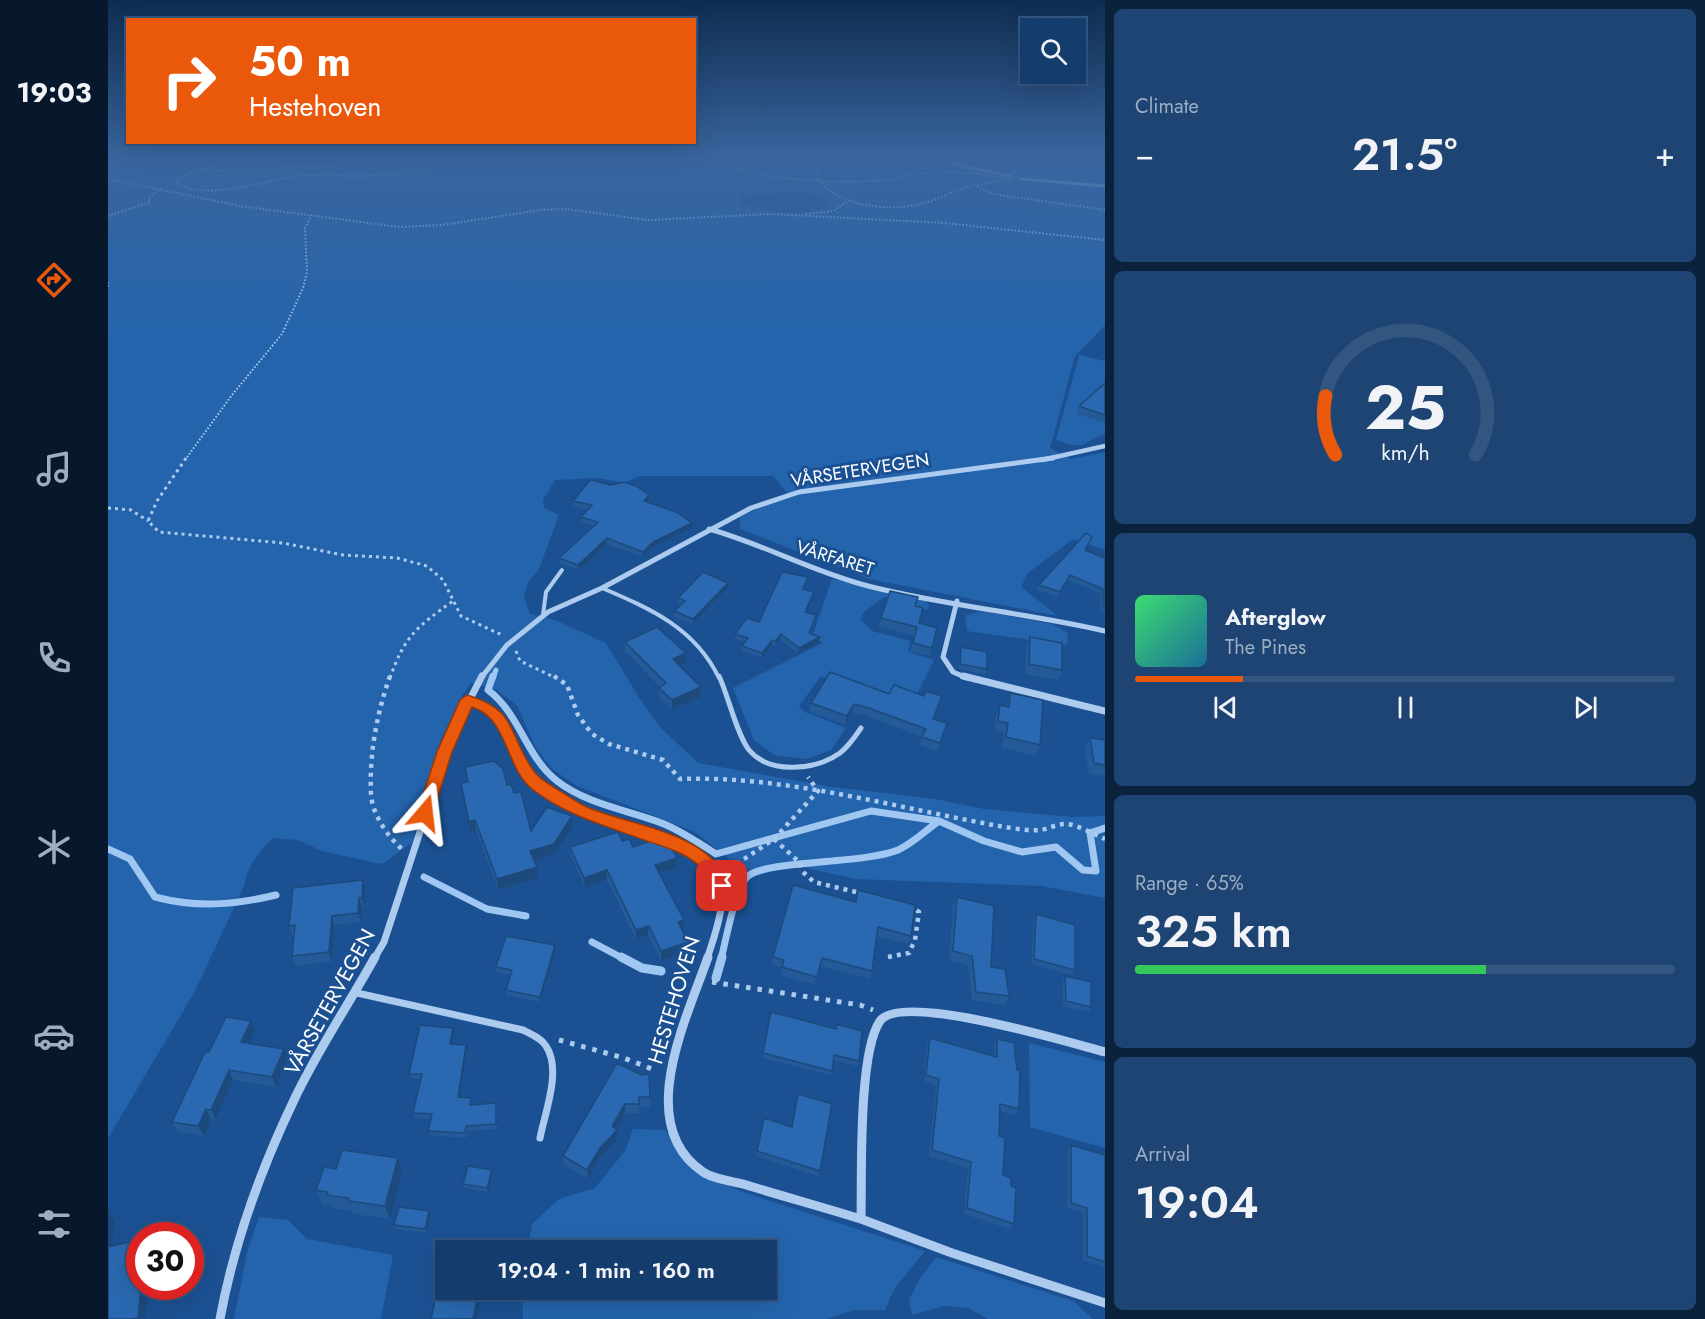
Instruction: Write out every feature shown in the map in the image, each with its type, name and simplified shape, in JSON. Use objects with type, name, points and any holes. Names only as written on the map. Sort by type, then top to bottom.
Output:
[{"type":"street","name":"VÅRSETERVEGEN","points":[[220,1319],[230,1272],[263,1172],[295,1098],[327,1040],[357,993],[384,942],[438,770],[467,700],[491,664],[513,640],[543,615],[602,588],[708,529],[751,508],[799,492],[1061,457],[1105,446]]},
{"type":"street","name":"VÅRFARET","points":[[708,529],[728,533],[788,560],[837,578],[1105,631]]},
{"type":"street","points":[[957,601],[943,657],[953,672],[972,680],[1105,711]]},
{"type":"street","points":[[467,700],[482,705],[499,716],[525,771],[547,791],[580,810],[676,844],[702,858],[718,876]]},
{"type":"street","name":"HESTEHOVEN","points":[[718,876],[722,898],[668,1084],[667,1105],[671,1125],[681,1149],[704,1173],[861,1219],[952,1253],[1105,1303]]},
{"type":"street","points":[[861,1219],[865,1102],[871,1045],[880,1021],[886,1015],[913,1010],[1105,1052]]},
{"type":"lane","points":[[543,615],[546,592],[562,570]]},
{"type":"lane","points":[[602,588],[667,619],[686,632],[704,651],[717,674],[748,749],[762,759],[800,767],[812,766],[836,755],[861,728]]},
{"type":"lane","points":[[357,993],[523,1030],[544,1044],[550,1053],[552,1069],[540,1138]]},
{"type":"path","points":[[148,521],[157,501],[176,472],[232,396],[265,358],[282,334],[303,288],[307,272],[305,228],[310,219]]},
{"type":"path","points":[[342,219],[399,227],[442,225],[487,219]]},
{"type":"path","points":[[638,219],[672,219]]},
{"type":"path","points":[[872,219],[944,223],[1105,240]]},
{"type":"path","points":[[108,282],[110,284],[108,288]]},
{"type":"path","points":[[108,508],[131,510],[148,521],[159,532],[170,536],[283,543],[343,555],[397,558],[426,566],[443,580],[461,616],[513,640]]},
{"type":"path","points":[[412,857],[388,837],[371,796],[377,713],[400,650],[417,627],[453,601]]},
{"type":"path","points":[[718,876],[774,839],[818,791],[800,767]]},
{"type":"path","points":[[774,839],[800,863],[803,872],[814,882],[865,894]]},
{"type":"path","points":[[888,957],[909,953],[915,940],[919,912],[903,903]]},
{"type":"path","points":[[699,981],[734,984],[860,1005],[886,1015]]},
{"type":"path","points":[[555,1039],[643,1064],[659,1072],[668,1084]]},
{"type":"shaded area","points":[[108,219],[1105,219],[1105,325],[1075,356],[1050,448],[1071,459],[1105,452],[1105,550],[1073,539],[1028,573],[1021,587],[1058,616],[869,579],[740,529],[740,517],[787,493],[773,476],[640,476],[624,483],[598,478],[555,480],[543,500],[544,508],[559,515],[539,569],[527,584],[524,598],[530,614],[555,620],[606,643],[638,696],[661,728],[698,763],[832,787],[935,799],[984,809],[1072,817],[1105,816],[1105,898],[1042,886],[856,879],[788,864],[759,876],[738,866],[695,832],[577,786],[552,769],[536,748],[517,706],[497,690],[471,683],[460,699],[440,742],[412,843],[382,864],[322,851],[298,840],[273,838],[258,854],[251,866],[244,886],[194,993],[108,1138]]},
{"type":"shaded area","points":[[1079,355],[1105,361],[1105,434],[1087,443],[1072,445],[1056,440]]},
{"type":"shaded area","points":[[832,579],[926,600],[929,606],[927,610],[884,597],[865,611],[860,619],[872,631],[910,641],[908,652],[934,660],[914,700],[892,690],[885,699],[821,676],[799,706],[805,712],[846,728],[831,750],[806,759],[774,755],[754,740],[733,688],[823,643],[812,637]]},
{"type":"shaded area","points":[[980,611],[1052,624],[1068,633],[1067,645],[967,631],[965,616]]},
{"type":"shaded area","points":[[1029,1043],[1105,1062],[1105,1148],[1030,1127]]},
{"type":"shaded area","points":[[633,1129],[665,1130],[706,1175],[740,1191],[925,1251],[894,1289],[885,1310],[854,1310],[827,1319],[523,1319],[523,1300],[777,1300],[777,1240],[529,1240],[532,1224],[559,1199],[595,1188],[625,1151]]},
{"type":"shaded area","points":[[259,1217],[288,1220],[307,1239],[393,1255],[381,1319],[234,1319],[247,1253]]},
{"type":"shaded area","points":[[936,1257],[1073,1301],[1093,1319],[988,1319],[968,1308],[944,1306],[912,1315],[909,1300],[921,1277]]},
{"type":"building","points":[[1105,383],[1105,415],[1079,406]]},
{"type":"building","points":[[590,480],[611,485],[624,482],[636,486],[649,495],[644,501],[676,512],[692,523],[653,542],[643,552],[607,538],[578,565],[559,558],[598,522],[581,517],[592,505],[573,501]]},
{"type":"building","points":[[1086,533],[1092,537],[1085,550],[1105,558],[1105,607],[1103,606],[1103,589],[1070,575],[1060,592],[1039,585]]},
{"type":"building","points":[[703,572],[728,583],[693,619],[674,611],[685,601],[678,598]]},
{"type":"building","points":[[782,572],[808,577],[803,589],[814,592],[805,612],[816,615],[809,633],[820,637],[799,648],[781,634],[776,641],[772,640],[762,653],[742,646],[748,638],[735,634],[747,618],[759,622]]},
{"type":"building","points":[[890,591],[918,597],[915,606],[923,608],[919,623],[937,628],[932,648],[913,643],[917,627],[881,618]]},
{"type":"building","points":[[657,627],[686,653],[673,659],[701,687],[672,700],[659,688],[666,683],[625,642]]},
{"type":"building","points":[[1030,637],[1062,643],[1062,670],[1029,664]]},
{"type":"building","points":[[961,647],[987,652],[987,669],[960,664]]},
{"type":"building","points":[[830,672],[889,694],[894,685],[924,696],[926,691],[942,696],[933,719],[947,723],[940,743],[922,737],[926,729],[869,708],[854,704],[847,716],[811,703]]},
{"type":"building","points":[[1010,693],[1043,700],[1040,745],[1006,737],[1008,723],[998,721],[1000,705],[1009,707]]},
{"type":"building","points":[[1090,738],[1105,740],[1105,765],[1094,763]]},
{"type":"building","points":[[494,761],[503,769],[507,785],[511,784],[514,793],[521,792],[531,831],[547,807],[572,816],[554,844],[530,851],[537,867],[497,879],[475,820],[469,822],[461,783],[468,782],[465,767]]},
{"type":"building","points":[[618,832],[622,841],[629,839],[633,847],[665,836],[677,858],[655,865],[684,920],[678,922],[688,942],[661,951],[649,926],[636,930],[607,870],[584,878],[570,847]]},
{"type":"building","points":[[363,880],[358,913],[332,916],[329,952],[292,956],[295,925],[289,926],[293,888]]},
{"type":"building","points":[[793,885],[856,902],[858,890],[915,905],[911,936],[878,927],[872,971],[822,958],[817,977],[782,967],[784,960],[773,957]]},
{"type":"building","points":[[957,897],[994,906],[991,967],[1005,969],[1009,996],[976,992],[972,956],[953,951]]},
{"type":"building","points":[[1036,914],[1075,925],[1075,970],[1034,959]]},
{"type":"building","points":[[506,936],[555,945],[540,997],[506,990],[512,970],[496,967]]},
{"type":"building","points":[[1065,976],[1091,982],[1091,1007],[1066,1001]]},
{"type":"building","points":[[771,1012],[836,1029],[836,1024],[862,1031],[859,1061],[834,1055],[832,1071],[763,1053]]},
{"type":"building","points":[[226,1017],[251,1021],[241,1042],[284,1049],[272,1077],[229,1070],[211,1110],[206,1109],[198,1126],[172,1122],[205,1052],[209,1052]]},
{"type":"building","points":[[420,1025],[453,1028],[450,1044],[466,1045],[458,1097],[471,1098],[470,1105],[496,1103],[496,1124],[466,1126],[465,1133],[428,1131],[432,1114],[413,1113],[422,1074],[409,1074]]},
{"type":"building","points":[[930,1038],[997,1057],[997,1039],[1014,1043],[1017,1070],[1020,1070],[1019,1109],[1000,1104],[999,1136],[1005,1138],[1003,1175],[1011,1178],[1011,1186],[1016,1188],[1014,1224],[967,1208],[971,1162],[932,1150],[939,1079],[926,1075]]},
{"type":"building","points":[[617,1063],[641,1075],[649,1074],[650,1097],[639,1097],[639,1104],[625,1104],[612,1126],[617,1130],[600,1148],[587,1170],[563,1156]]},
{"type":"building","points":[[798,1094],[832,1104],[820,1171],[757,1151],[764,1118],[792,1127]]},
{"type":"building","points":[[1071,1145],[1105,1155],[1105,1262],[1087,1256],[1087,1208],[1071,1203]]},
{"type":"building","points":[[342,1150],[398,1158],[385,1206],[348,1201],[349,1198],[327,1195],[328,1192],[316,1190],[324,1167],[336,1169]]},
{"type":"building","points":[[468,1166],[492,1170],[487,1188],[463,1184]]},
{"type":"building","points":[[399,1207],[429,1211],[425,1229],[394,1225]]},
{"type":"building","points":[[126,1243],[126,1300],[140,1300],[138,1318],[108,1319],[108,1247]]},
{"type":"building","points":[[435,1300],[477,1300],[473,1319],[431,1319]]},
{"type":"waterway","points":[[493,678],[496,670]]},
{"type":"waterway","points":[[493,676],[488,690],[508,711],[538,760],[557,781],[582,796],[671,827],[716,854],[871,811],[939,821]]},
{"type":"waterway","points":[[721,959],[739,891],[748,876],[775,867],[863,858],[898,850],[914,841],[939,821]]},
{"type":"waterway","points":[[939,821],[984,841],[1022,852],[1056,847],[1083,870],[1096,871],[1090,833],[1105,828]]},
{"type":"waterway","points":[[108,849],[130,859],[155,897],[186,903],[216,904],[276,895]]},
{"type":"waterway","points":[[424,877],[487,909],[526,916]]},
{"type":"waterway","points":[[592,942],[624,959]]},
{"type":"waterway","points":[[621,957],[642,968],[661,971]]},
{"type":"waterway","points":[[716,978],[722,957]]},
{"type":"route","points":[[425,813],[438,770],[467,700],[482,705],[499,716],[525,771],[537,784],[580,810],[676,844],[702,858],[718,876],[722,886]]}]
